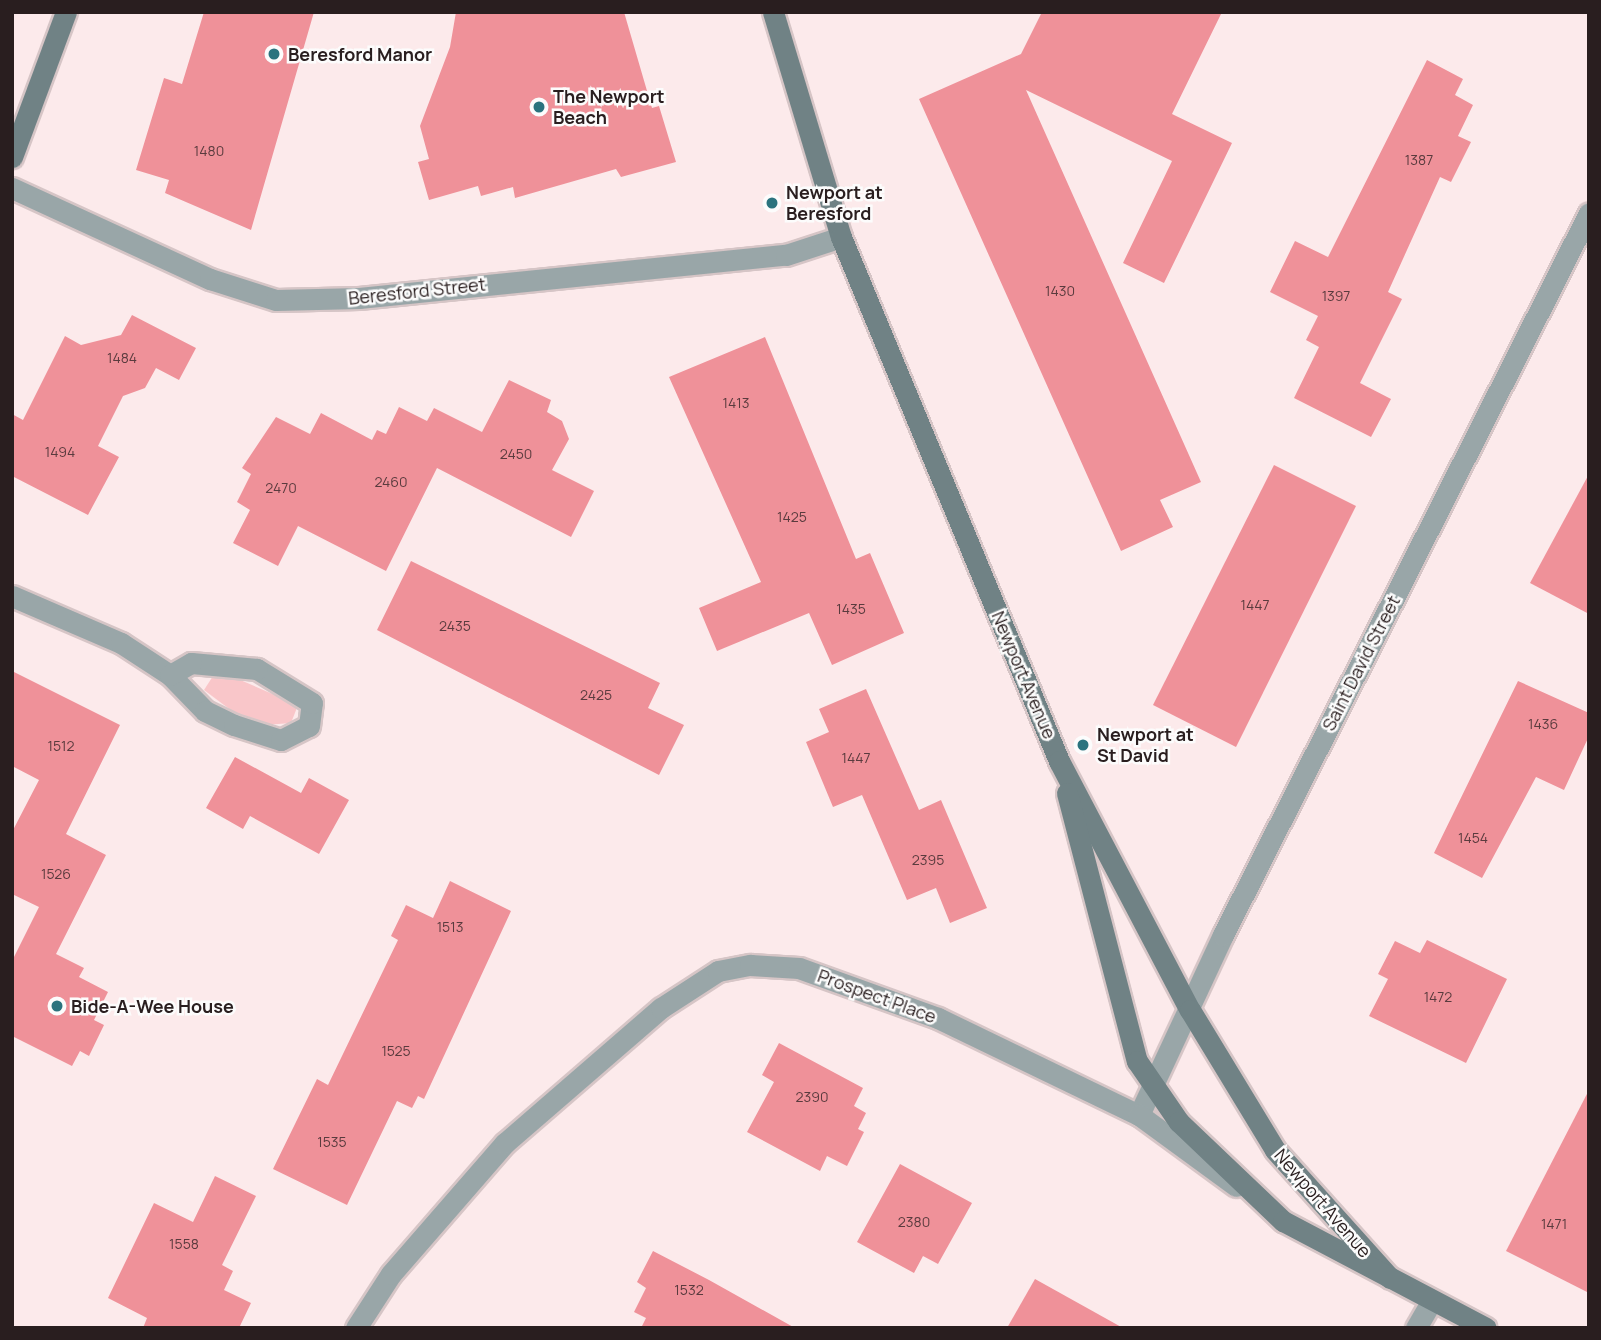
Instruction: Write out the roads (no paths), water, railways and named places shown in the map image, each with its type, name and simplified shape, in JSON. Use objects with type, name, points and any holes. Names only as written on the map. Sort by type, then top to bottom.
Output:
[{"type":"street","points":[[12,157],[66,12]]},
{"type":"street","name":"Newport Avenue","points":[[773,12],[841,237],[1059,761],[1190,1010],[1275,1150],[1390,1278]]},
{"type":"street","name":"Beresford Street","points":[[12,188],[210,279],[276,300],[359,298],[786,255],[841,237]]},
{"type":"street","name":"Saint David Street","points":[[1139,1115],[1151,1082],[1190,1010],[1589,213]]},
{"type":"street","points":[[12,596],[121,643],[170,675],[205,711],[234,725],[281,740],[309,726],[312,703],[257,669],[191,663],[170,675]]},
{"type":"street","points":[[1059,761],[1112,984],[1137,1061],[1179,1122],[1283,1221],[1486,1328]]},
{"type":"street","name":"Prospect Place","points":[[356,1328],[391,1274],[505,1143],[661,1008],[718,971],[799,968],[868,989],[1139,1115],[1283,1221]]},
{"type":"street","points":[[1416,1328],[1432,1300]]},
{"type":"place","name":"Beresford Manor","points":[[274,54]]},
{"type":"place","name":"The Newport Beach","points":[[539,107]]},
{"type":"place","name":"Newport at Beresford","points":[[772,203]]},
{"type":"place","name":"Newport at St David","points":[[1083,745]]},
{"type":"place","name":"Bide-A-Wee House","points":[[57,1006]]}]
